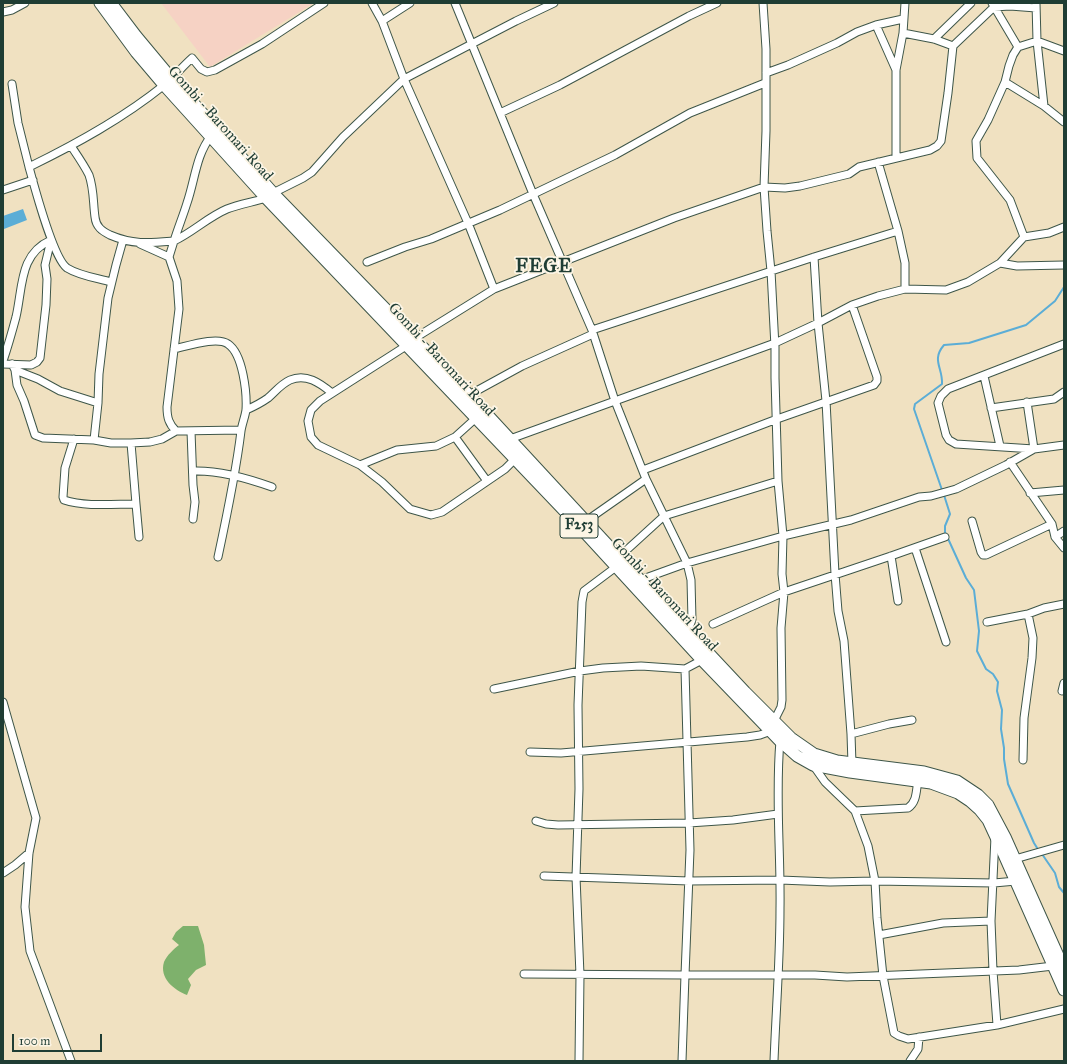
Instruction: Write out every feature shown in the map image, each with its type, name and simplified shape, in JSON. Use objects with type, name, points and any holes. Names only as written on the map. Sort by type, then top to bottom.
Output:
[{"type":"main road","name":"Gombi - Baromari Road","points":[[100,3],[136,52],[167,82],[406,346],[461,392],[510,439],[586,521],[618,562],[640,580],[681,629],[702,660],[772,726],[814,754],[825,758],[852,764],[924,772],[957,781],[969,788],[988,805],[1000,825],[1064,969]]},
{"type":"main road","name":"Gombi - Baromari Road","points":[[111,3],[136,36],[167,82],[210,136],[415,338],[461,392],[476,418],[514,460],[618,562],[772,726],[780,741],[797,756],[813,765],[850,772],[918,780],[947,788],[970,801],[988,820],[995,834],[1064,990]]},
{"type":"street","points":[[3,12],[12,10],[25,3]]},
{"type":"street","points":[[29,166],[71,146],[110,123],[167,82],[192,58],[201,69],[207,72],[215,70],[262,44],[324,3]]},
{"type":"street","points":[[372,3],[382,21],[404,78],[468,223],[494,289]]},
{"type":"street","points":[[382,21],[410,3]]},
{"type":"street","points":[[455,3],[533,194],[592,332],[615,401],[646,479],[687,563],[691,580],[692,620],[690,625],[681,629]]},
{"type":"street","points":[[138,243],[174,241],[206,220],[228,209],[254,202],[303,178],[312,172],[343,137],[404,78],[554,3]]},
{"type":"street","points":[[500,113],[560,85],[688,16],[717,3]]},
{"type":"street","points":[[530,752],[556,753],[579,750],[627,748],[760,735],[772,726],[781,707],[781,628],[784,592],[782,574],[783,536],[778,481],[775,343],[764,187],[766,49],[763,3]]},
{"type":"street","points":[[896,158],[896,70],[903,33],[905,3]]},
{"type":"street","points":[[934,40],[971,3]]},
{"type":"street","points":[[993,5],[1018,47]]},
{"type":"street","points":[[415,338],[494,289],[674,218],[764,187],[786,188],[800,186],[849,174],[859,167],[930,150],[937,146],[941,141],[953,46],[993,5],[1036,5],[1037,41],[1044,106]]},
{"type":"street","points":[[766,73],[837,43],[857,32],[876,25],[903,19]]},
{"type":"street","points":[[876,25],[896,70]]},
{"type":"street","points":[[903,33],[953,46]]},
{"type":"street","points":[[1024,237],[1010,200],[977,158],[975,150],[976,141],[988,120],[1005,82],[1013,55],[1018,47],[1037,41],[1064,51]]},
{"type":"street","points":[[1005,82],[1044,106],[1061,121],[1064,113]]},
{"type":"street","points":[[367,262],[405,247],[432,239],[500,210],[616,155],[690,113],[765,83]]},
{"type":"street","points":[[12,84],[18,123],[29,166],[51,240],[62,263],[80,274],[111,282]]},
{"type":"street","points":[[176,432],[170,425],[167,417],[179,309],[177,281],[169,257],[187,203],[204,144],[210,136]]},
{"type":"street","points":[[71,146],[89,175],[93,192],[97,226],[104,232],[123,240],[138,243],[169,257]]},
{"type":"street","points":[[878,162],[898,231],[905,263],[906,288]]},
{"type":"street","points":[[3,190],[33,180]]},
{"type":"street","points":[[510,439],[775,343],[818,324],[852,305],[878,296],[906,288],[946,290],[968,282],[1000,263],[1024,237],[1049,233],[1064,227]]},
{"type":"street","points":[[461,392],[522,366],[592,332],[771,271],[898,231]]},
{"type":"street","points":[[3,361],[16,316],[23,276],[29,258],[36,248],[51,240]]},
{"type":"street","points":[[14,367],[37,362],[40,358],[46,305],[46,265],[51,240]]},
{"type":"street","points":[[94,440],[99,374],[111,282],[123,240]]},
{"type":"street","points":[[814,257],[818,324],[826,401],[835,574],[838,611],[844,641],[852,734],[852,764]]},
{"type":"street","points":[[1000,263],[1017,266],[1064,265]]},
{"type":"street","points":[[643,470],[777,419],[874,385],[877,381],[877,377],[852,305]]},
{"type":"street","points":[[174,349],[215,340],[227,343],[233,348],[244,376],[246,388],[246,410],[218,557]]},
{"type":"street","points":[[1064,344],[948,389],[941,396],[938,403],[946,434],[950,440],[956,444],[1034,449],[1064,445]]},
{"type":"street","points":[[406,346],[320,401],[311,410],[308,421],[311,437],[318,445],[360,464],[382,482],[410,509],[430,515],[442,512],[505,469],[514,460]]},
{"type":"street","points":[[3,364],[14,367],[60,391],[98,403]]},
{"type":"street","points":[[14,367],[17,385],[35,435],[43,438],[131,443],[150,442],[162,439],[176,432],[242,430]]},
{"type":"street","points":[[984,376],[1000,446]]},
{"type":"street","points":[[246,410],[268,398],[290,380],[299,378],[308,378],[324,386],[332,393]]},
{"type":"street","points":[[992,408],[1054,399],[1064,392]]},
{"type":"street","points":[[1026,402],[1034,449]]},
{"type":"street","points":[[360,464],[397,450],[436,446],[455,437],[476,418]]},
{"type":"street","points":[[192,431],[195,509],[193,519]]},
{"type":"street","points":[[455,437],[487,481]]},
{"type":"street","points":[[74,439],[65,468],[64,500],[91,504],[136,504]]},
{"type":"street","points":[[131,443],[139,537]]},
{"type":"street","points":[[640,580],[687,563],[783,536],[833,525],[919,497],[956,489],[1034,449]]},
{"type":"street","points":[[1010,462],[1052,524],[1055,537],[1064,548]]},
{"type":"street","points":[[193,470],[210,470],[272,487]]},
{"type":"street","points":[[586,521],[646,479]]},
{"type":"street","points":[[579,1061],[580,975],[576,877],[579,750],[578,705],[582,602],[584,591],[618,562],[664,516],[778,481]]},
{"type":"street","points":[[1030,493],[1064,490]]},
{"type":"street","points":[[972,521],[983,555],[986,555],[1052,524]]},
{"type":"street","points":[[1055,537],[1064,531]]},
{"type":"street","points":[[713,624],[784,592],[945,537]]},
{"type":"street","points":[[915,548],[946,642]]},
{"type":"street","points":[[891,556],[898,601]]},
{"type":"street","points":[[987,622],[1028,614],[1044,608],[1064,604]]},
{"type":"street","points":[[1023,760],[1024,718],[1032,658],[1033,638],[1028,614]]},
{"type":"street","points":[[494,689],[580,671],[623,666],[661,666],[685,669],[702,660]]},
{"type":"street","points":[[682,1061],[689,880],[685,669]]},
{"type":"street","points":[[3,702],[36,818],[29,853],[29,874],[25,907],[30,951],[71,1061]]},
{"type":"street","points":[[852,734],[889,724],[912,720]]},
{"type":"street","points":[[774,1061],[780,909],[778,762],[780,741]]},
{"type":"street","points":[[813,765],[824,782],[855,811],[868,846],[876,881],[883,976],[894,1033],[908,1039],[998,1025],[1064,1010]]},
{"type":"street","points":[[855,811],[908,808],[912,806],[914,801],[918,780]]},
{"type":"street","points":[[536,821],[558,825],[689,823],[733,820],[778,814]]},
{"type":"street","points":[[995,834],[994,883],[991,921],[993,972],[998,1025]]},
{"type":"street","points":[[1015,859],[1064,845]]},
{"type":"street","points":[[3,873],[29,853]]},
{"type":"street","points":[[544,876],[830,882],[876,881],[994,883],[1016,881]]},
{"type":"street","points":[[879,935],[943,924],[991,921]]},
{"type":"street","points":[[524,974],[778,975],[847,977],[993,972],[1053,966]]},
{"type":"street","points":[[918,1037],[918,1061]]},
{"type":"street","points":[[910,1061],[918,1049]]},
{"type":"shaded area","points":[[161,3],[314,3],[210,67]]},
{"type":"green space","points":[[183,926],[198,926],[204,945],[206,965],[196,970],[188,979],[191,985],[187,995],[177,990],[169,983],[163,968],[167,957],[179,945],[172,939],[176,932]]},
{"type":"water","points":[[23,209],[27,220],[4,229],[3,216]]},
{"type":"waterway","points":[[942,490],[914,409],[915,404],[942,384],[938,364],[938,355],[940,350],[944,345],[969,343],[1026,325],[1055,301],[1064,287]]},
{"type":"waterway","points":[[944,495],[950,514],[945,526],[945,532],[966,578],[974,590],[979,631],[977,651],[986,669],[993,674],[998,682],[997,691],[1002,710],[1001,729],[1008,784],[1039,851]]},
{"type":"waterway","points":[[1042,854],[1055,873],[1059,887],[1064,893]]},
{"type":"district","name":"FEGE","points":[[544,267]]}]
